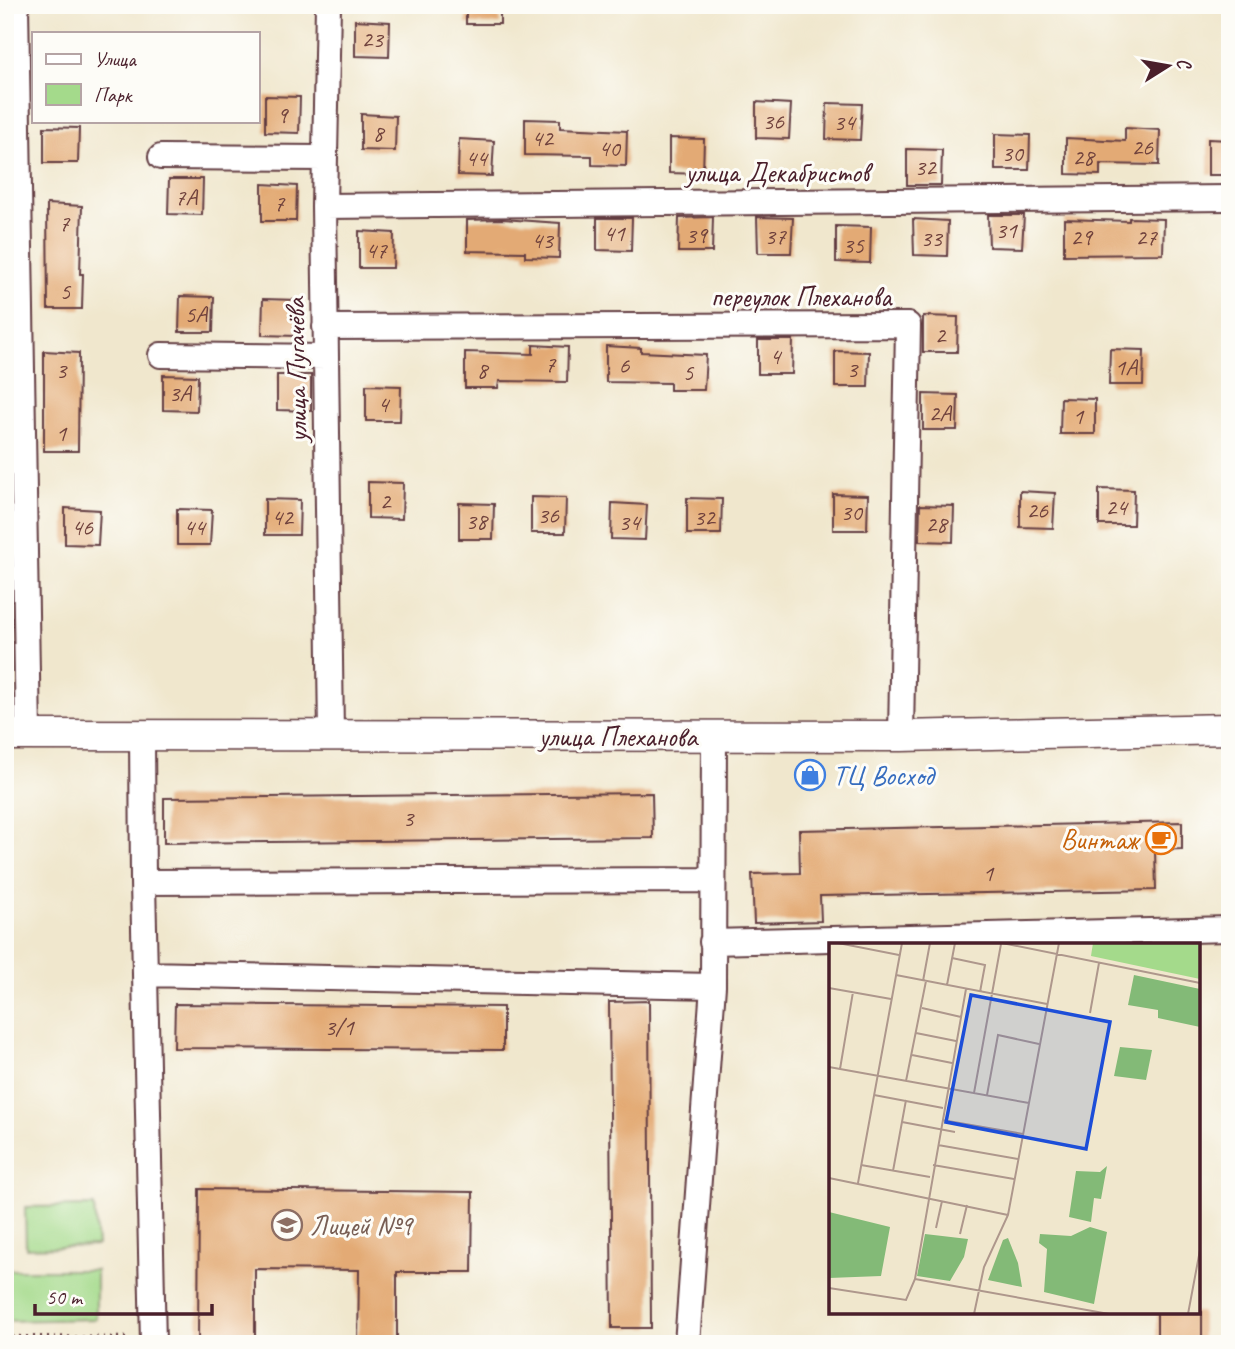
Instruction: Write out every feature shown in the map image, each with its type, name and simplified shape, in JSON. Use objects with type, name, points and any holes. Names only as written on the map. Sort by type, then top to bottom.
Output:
[{"type":"main road","name":"улица Плеханова","points":[[17,735],[901,736],[1230,729]]},
{"type":"street","points":[[16,5],[17,735]]},
{"type":"street","name":"улица Пугачёва","points":[[328,5],[324,206],[331,734]]},
{"type":"street","points":[[161,157],[325,158]]},
{"type":"street","name":"улица Декабристов","points":[[324,206],[1230,198]]},
{"type":"street","name":"переулок Плеханова","points":[[325,327],[908,325],[901,736]]},
{"type":"street","points":[[161,355],[325,357]]},
{"type":"street","points":[[142,735],[153,1341]]},
{"type":"street","points":[[687,1344],[713,986],[714,736]]},
{"type":"street","points":[[143,882],[713,880]]},
{"type":"street","points":[[712,942],[1230,929]]},
{"type":"street","points":[[145,974],[713,986]]},
{"type":"path","points":[[5,1337],[153,1341]]},
{"type":"green space","points":[[94,1206],[97,1246],[26,1248],[25,1207]]},
{"type":"green space","points":[[5,1270],[96,1270],[96,1319],[5,1321]]},
{"type":"building","points":[[466,5],[500,5],[500,24],[466,24]]},
{"type":"building","points":[[355,20],[390,22],[389,57],[355,56]]},
{"type":"building","points":[[265,96],[300,97],[299,133],[265,132]]},
{"type":"building","points":[[756,102],[791,104],[789,139],[756,138]]},
{"type":"building","points":[[827,103],[862,104],[860,140],[826,139]]},
{"type":"building","points":[[361,114],[396,116],[395,151],[361,150]]},
{"type":"building","points":[[525,119],[560,120],[560,128],[627,131],[626,166],[592,165],[592,156],[525,155]]},
{"type":"building","points":[[44,127],[79,128],[78,163],[44,163]]},
{"type":"building","points":[[1125,128],[1160,130],[1159,165],[1100,164],[1100,175],[1066,174],[1066,138],[1125,141]]},
{"type":"building","points":[[995,134],[1030,135],[1029,170],[995,170]]},
{"type":"building","points":[[669,138],[704,139],[703,174],[669,173]]},
{"type":"building","points":[[459,139],[494,141],[492,176],[458,175]]},
{"type":"building","points":[[1208,139],[1230,140],[1230,175],[1208,175]]},
{"type":"building","points":[[907,149],[942,150],[941,185],[907,185]]},
{"type":"building","points":[[169,179],[203,179],[202,215],[168,214]]},
{"type":"building","points":[[262,184],[297,186],[296,221],[262,221]]},
{"type":"building","points":[[47,204],[82,206],[82,309],[48,309]]},
{"type":"building","points":[[988,215],[1024,215],[1022,248],[989,247]]},
{"type":"building","points":[[713,217],[712,252],[678,252],[679,218]]},
{"type":"building","points":[[757,217],[793,218],[791,253],[758,253]]},
{"type":"building","points":[[597,218],[632,218],[631,251],[597,250]]},
{"type":"building","points":[[1129,218],[1164,219],[1163,254],[1064,255],[1064,219],[1129,221]]},
{"type":"building","points":[[502,219],[560,223],[559,258],[525,257],[525,252],[467,251],[467,220]]},
{"type":"building","points":[[913,219],[948,221],[947,256],[914,255]]},
{"type":"building","points":[[836,226],[871,227],[870,263],[836,262]]},
{"type":"building","points":[[359,231],[394,233],[393,268],[359,268]]},
{"type":"building","points":[[180,296],[214,297],[213,332],[179,332]]},
{"type":"building","points":[[263,299],[297,300],[297,336],[262,335]]},
{"type":"building","points":[[923,316],[958,317],[957,352],[923,352]]},
{"type":"building","points":[[758,340],[793,340],[792,374],[758,374]]},
{"type":"building","points":[[533,345],[568,347],[567,382],[499,381],[498,388],[465,388],[465,352],[533,354]]},
{"type":"building","points":[[606,346],[641,348],[641,352],[706,355],[704,390],[670,390],[670,383],[606,382]]},
{"type":"building","points":[[1110,349],[1144,350],[1143,385],[1109,385]]},
{"type":"building","points":[[44,351],[79,353],[78,451],[44,451]]},
{"type":"building","points":[[835,351],[869,352],[868,387],[835,387]]},
{"type":"building","points":[[163,375],[198,376],[197,411],[163,410]]},
{"type":"building","points":[[277,375],[311,375],[311,411],[277,410]]},
{"type":"building","points":[[366,385],[401,386],[400,421],[366,421]]},
{"type":"building","points":[[923,394],[958,395],[957,430],[923,430]]},
{"type":"building","points":[[1061,398],[1095,399],[1095,434],[1060,434]]},
{"type":"building","points":[[368,482],[403,483],[402,519],[368,518]]},
{"type":"building","points":[[1099,489],[1134,490],[1133,525],[1099,525]]},
{"type":"building","points":[[1020,491],[1055,493],[1053,528],[1020,527]]},
{"type":"building","points":[[833,494],[868,495],[867,530],[833,530]]},
{"type":"building","points":[[531,497],[566,498],[565,533],[531,533]]},
{"type":"building","points":[[687,498],[722,499],[721,534],[687,534]]},
{"type":"building","points":[[265,499],[300,500],[299,535],[265,535]]},
{"type":"building","points":[[459,503],[494,504],[493,539],[459,539]]},
{"type":"building","points":[[612,503],[647,505],[645,540],[611,539]]},
{"type":"building","points":[[920,505],[954,506],[953,542],[919,541]]},
{"type":"building","points":[[65,508],[100,510],[98,545],[65,544]]},
{"type":"building","points":[[177,509],[212,510],[210,545],[177,545]]},
{"type":"building","points":[[652,793],[653,838],[164,843],[164,798]]},
{"type":"building","points":[[1182,822],[1182,849],[1155,850],[1156,890],[820,896],[821,921],[754,923],[752,874],[800,873],[799,830]]},
{"type":"building","points":[[649,1001],[651,1328],[612,1328],[609,1002]]},
{"type":"building","points":[[175,1004],[503,1007],[503,1050],[174,1048]]},
{"type":"building","points":[[199,1189],[473,1192],[472,1272],[397,1272],[397,1344],[358,1344],[359,1270],[255,1269],[255,1344],[198,1344]]},
{"type":"building","points":[[1202,1312],[1202,1344],[1157,1344],[1157,1314]]},
{"type":"place","name":"ТЦ Восход","points":[[810,775]]},
{"type":"place","name":"Винтаж","points":[[1161,839]]},
{"type":"place","name":"Лицей №9","points":[[287,1225]]}]
